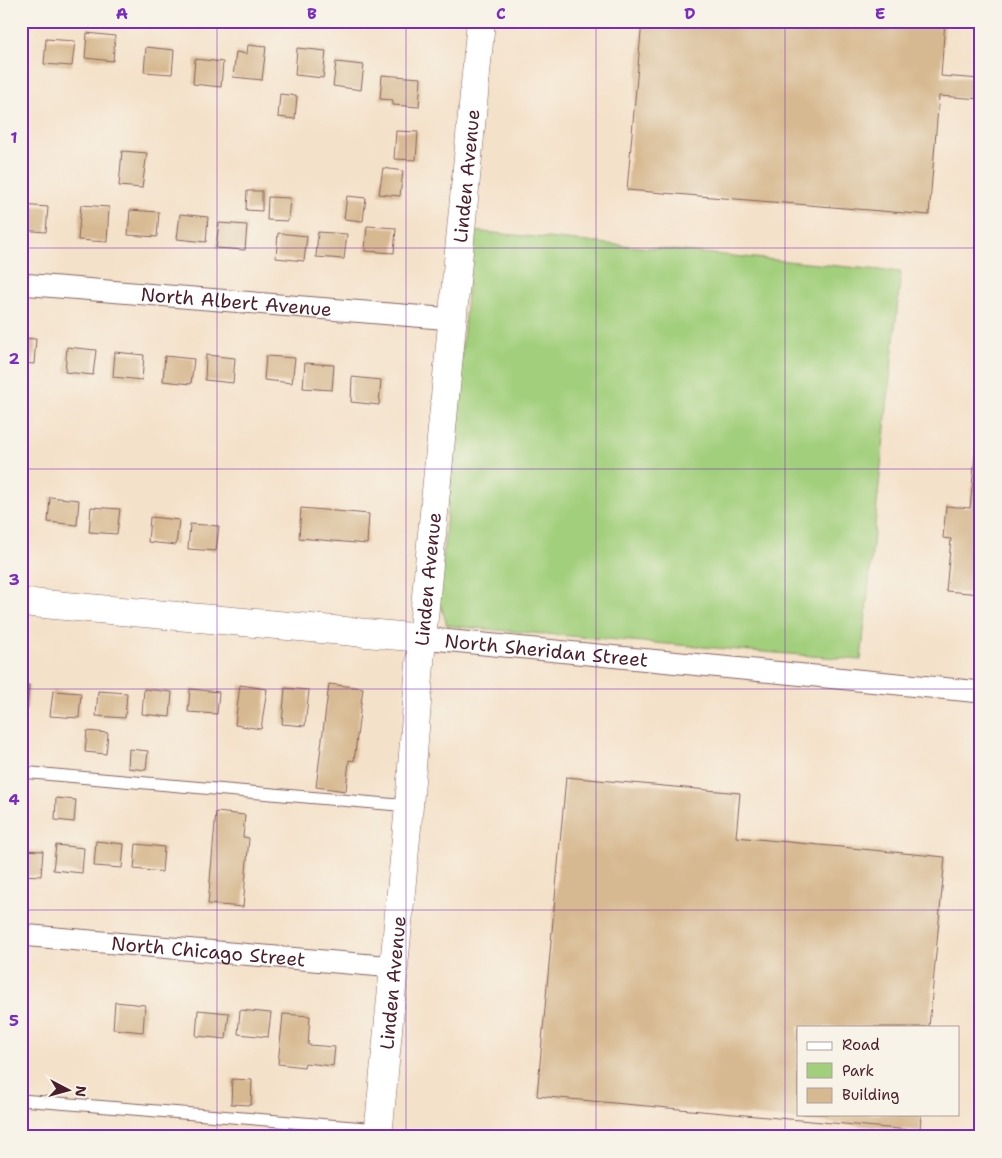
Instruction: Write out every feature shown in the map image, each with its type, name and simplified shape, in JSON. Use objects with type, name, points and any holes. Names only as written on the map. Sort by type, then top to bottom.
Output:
[{"type":"street","name":"Linden Avenue","points":[[378,1133],[409,806],[422,638],[481,21]]},
{"type":"street","name":"North Albert Avenue","points":[[21,284],[452,320]]},
{"type":"street","name":"North Sheridan Street","points":[[21,602],[422,638],[981,692]]},
{"type":"street","name":"North Chicago Street","points":[[21,935],[394,967]]},
{"type":"lane","points":[[21,772],[409,806]]},
{"type":"lane","points":[[980,1103],[981,1089]]},
{"type":"lane","points":[[21,1100],[378,1133]]},
{"type":"green space","points":[[473,231],[901,272],[861,660],[447,625],[439,600]]},
{"type":"building","points":[[642,21],[945,21],[941,76],[981,79],[981,99],[939,96],[929,215],[627,190]]},
{"type":"building","points":[[87,33],[115,36],[113,61],[85,58]]},
{"type":"building","points":[[46,39],[75,41],[72,66],[44,64]]},
{"type":"building","points":[[248,45],[266,47],[262,80],[233,77],[236,52],[247,54]]},
{"type":"building","points":[[146,47],[174,50],[172,74],[144,72]]},
{"type":"building","points":[[297,48],[326,51],[323,78],[295,75]]},
{"type":"building","points":[[195,59],[223,62],[221,87],[193,84]]},
{"type":"building","points":[[336,62],[364,65],[361,90],[333,86]]},
{"type":"building","points":[[382,75],[421,78],[419,107],[393,105],[393,100],[380,99]]},
{"type":"building","points":[[280,94],[297,96],[295,119],[278,117]]},
{"type":"building","points":[[396,131],[418,132],[416,160],[394,159]]},
{"type":"building","points":[[122,151],[147,153],[142,188],[119,186]]},
{"type":"building","points":[[383,168],[403,171],[400,196],[379,194]]},
{"type":"building","points":[[247,191],[262,191],[262,211],[246,210]]},
{"type":"building","points":[[347,196],[366,198],[363,221],[344,219]]},
{"type":"building","points":[[268,197],[290,198],[288,221],[267,220]]},
{"type":"building","points":[[21,205],[48,207],[46,232],[21,230]]},
{"type":"building","points":[[81,205],[109,207],[107,242],[78,240]]},
{"type":"building","points":[[130,210],[159,212],[157,237],[128,235]]},
{"type":"building","points":[[180,214],[208,217],[206,242],[177,239]]},
{"type":"building","points":[[219,223],[247,225],[245,250],[216,248]]},
{"type":"building","points":[[367,226],[396,228],[394,253],[365,251]]},
{"type":"building","points":[[318,232],[347,234],[344,259],[316,257]]},
{"type":"building","points":[[278,233],[307,236],[304,261],[276,258]]},
{"type":"building","points":[[21,338],[36,339],[34,364],[21,363]]},
{"type":"building","points":[[67,347],[96,350],[93,375],[65,372]]},
{"type":"building","points":[[115,352],[144,355],[142,380],[113,377]]},
{"type":"building","points":[[206,355],[235,358],[233,383],[205,380]]},
{"type":"building","points":[[165,356],[194,359],[191,384],[163,381]]},
{"type":"building","points":[[266,356],[295,358],[292,383],[264,380]]},
{"type":"building","points":[[305,363],[334,365],[332,390],[303,388]]},
{"type":"building","points":[[352,377],[381,380],[379,405],[351,402]]},
{"type":"building","points":[[977,436],[981,436],[981,594],[946,591],[951,539],[943,538],[946,506],[970,508]]},
{"type":"building","points":[[50,497],[79,500],[77,525],[48,522]]},
{"type":"building","points":[[91,507],[120,509],[117,534],[89,532]]},
{"type":"building","points":[[301,508],[369,514],[367,544],[299,538]]},
{"type":"building","points":[[150,517],[179,520],[176,545],[148,542]]},
{"type":"building","points":[[190,524],[219,526],[216,551],[188,549]]},
{"type":"building","points":[[21,684],[29,685],[27,710],[21,710]]},
{"type":"building","points":[[329,684],[363,688],[354,761],[349,760],[346,791],[316,787]]},
{"type":"building","points":[[240,685],[267,689],[261,729],[235,725]]},
{"type":"building","points":[[285,688],[309,690],[305,726],[282,724]]},
{"type":"building","points":[[144,689],[172,692],[170,717],[142,714]]},
{"type":"building","points":[[190,689],[219,692],[217,714],[188,712]]},
{"type":"building","points":[[53,691],[81,693],[79,718],[50,716]]},
{"type":"building","points":[[98,691],[127,693],[125,718],[96,716]]},
{"type":"building","points":[[87,731],[108,733],[106,754],[85,752]]},
{"type":"building","points":[[129,749],[148,751],[146,770],[128,768]]},
{"type":"building","points":[[566,777],[740,793],[736,837],[945,857],[929,1026],[797,1026],[797,1116],[921,1116],[920,1131],[537,1096]]},
{"type":"building","points":[[56,798],[76,800],[74,822],[55,820]]},
{"type":"building","points":[[216,812],[245,815],[243,837],[249,838],[243,907],[208,904]]},
{"type":"building","points":[[96,841],[124,844],[122,868],[94,866]]},
{"type":"building","points":[[136,844],[164,847],[162,872],[134,869]]},
{"type":"building","points":[[56,845],[84,848],[82,873],[53,870]]},
{"type":"building","points":[[21,850],[43,851],[41,876],[21,875]]},
{"type":"building","points":[[115,1002],[145,1005],[143,1032],[113,1029]]},
{"type":"building","points":[[198,1010],[229,1013],[226,1039],[196,1036]]},
{"type":"building","points":[[240,1010],[271,1013],[268,1037],[238,1034]]},
{"type":"building","points":[[283,1014],[310,1016],[308,1045],[335,1047],[333,1066],[305,1063],[304,1067],[278,1064]]},
{"type":"building","points":[[232,1079],[252,1080],[251,1105],[231,1104]]}]
